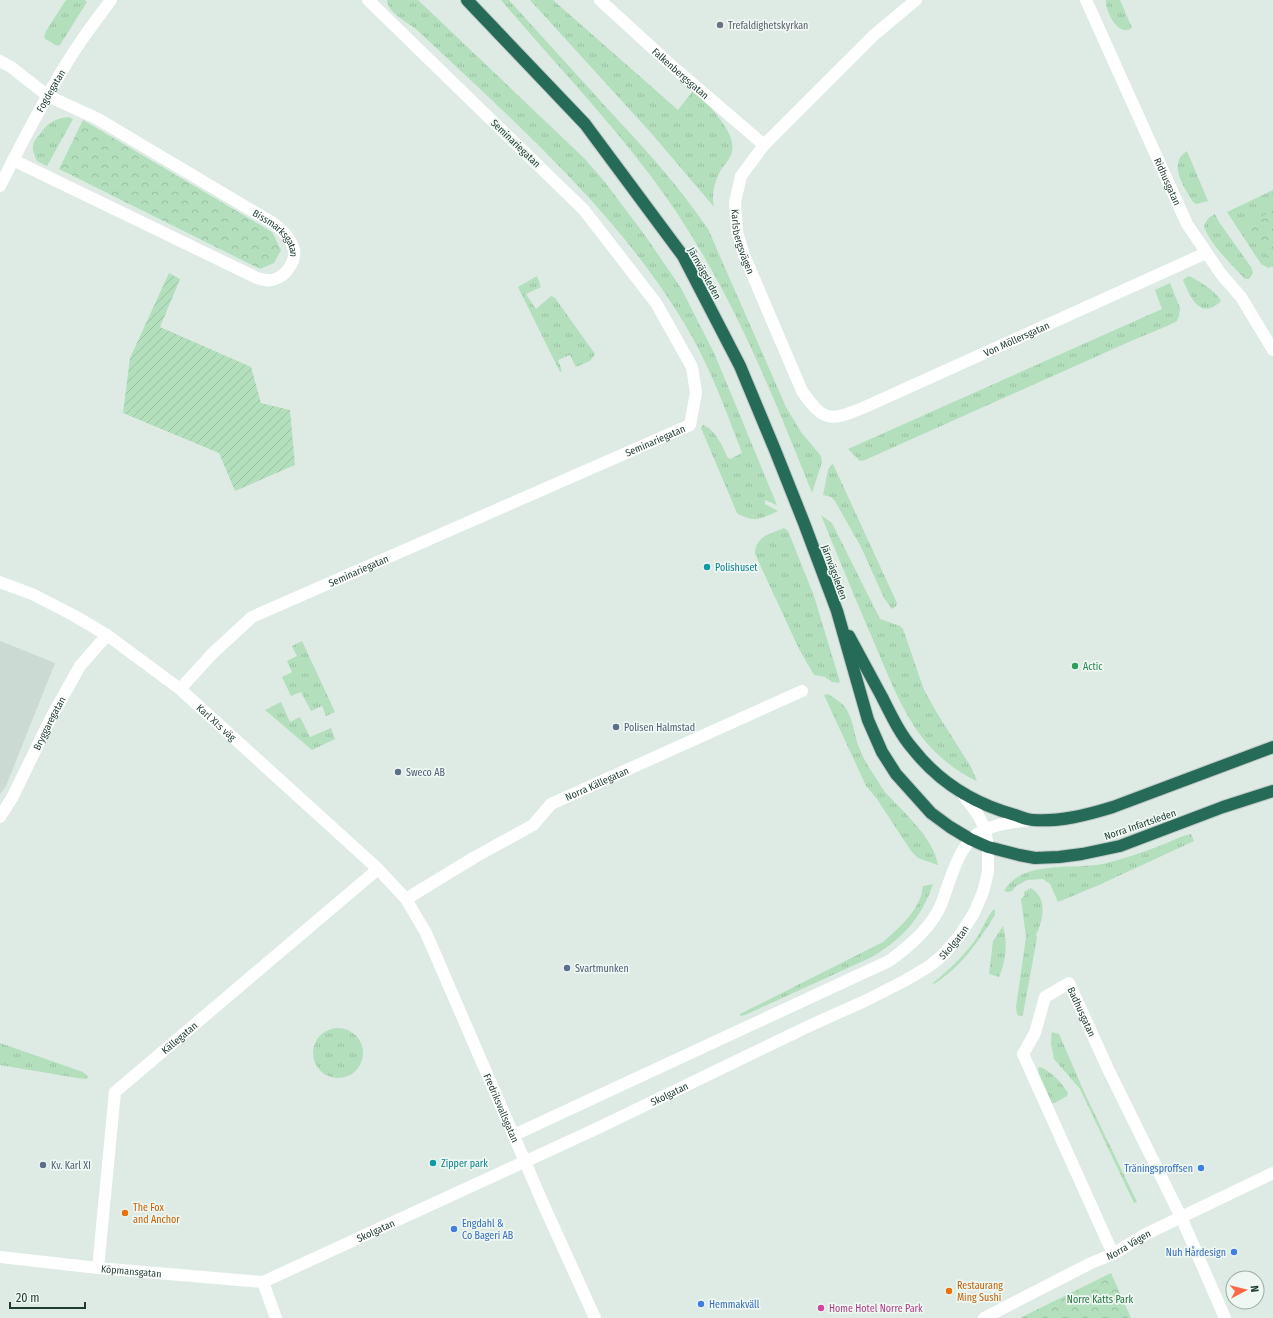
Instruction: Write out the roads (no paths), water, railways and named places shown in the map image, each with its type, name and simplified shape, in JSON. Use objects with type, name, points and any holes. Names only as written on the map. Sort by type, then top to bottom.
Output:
[{"type":"highway","name":"Järnvägsleden","points":[[467,0],[584,124],[683,256],[740,366],[802,516],[837,612],[868,720],[882,752],[896,774],[932,813],[950,828],[988,847]]},
{"type":"highway","name":"Järnvägsleden","points":[[837,612],[892,718],[912,748],[934,772],[962,793],[981,803],[1001,812],[1032,820]]},
{"type":"highway","points":[[1032,820],[1065,818],[1113,807],[1273,747]]},
{"type":"highway","name":"Norra Infartsleden","points":[[988,847],[1035,858],[1082,854],[1120,846],[1223,807],[1273,791]]},
{"type":"street","name":"Fogdegatan","points":[[0,186],[48,96],[76,49],[111,0]]},
{"type":"street","name":"Seminariegatan","points":[[180,689],[212,654],[252,617],[690,425],[696,392],[692,366],[656,303],[584,210],[368,0]]},
{"type":"street","name":"Falkenbergsgatan","points":[[600,0],[671,65],[764,145]]},
{"type":"street","name":"Karlsbergsvägen","points":[[826,416],[812,407],[802,391],[744,255],[737,232],[735,202],[742,176],[764,145],[874,34],[916,0]]},
{"type":"street","name":"Ridhusgatan","points":[[1086,0],[1185,221],[1206,254],[1241,297],[1273,350]]},
{"type":"street","name":"Bissmarksgatan","points":[[0,61],[11,67],[48,96],[98,119],[273,223],[290,240],[294,251],[292,262],[289,269],[275,280],[267,281],[257,278],[13,160]]},
{"type":"street","name":"Von Möllersgatan","points":[[826,416],[844,416],[1206,254]]},
{"type":"street","name":"Karl XI:s väg","points":[[0,582],[32,594],[73,615],[107,635],[180,689],[378,869],[406,899]]},
{"type":"street","name":"Bryggaregatan","points":[[0,817],[12,798],[52,716],[80,666],[107,635]]},
{"type":"street","name":"Norra Källegatan","points":[[406,899],[475,857],[533,825],[551,804],[802,691]]},
{"type":"street","name":"Skolgatan","points":[[263,1282],[598,1128],[809,1026],[867,1000],[928,967],[943,955],[960,936],[974,913],[988,872],[988,847],[984,829],[978,815],[962,793]]},
{"type":"street","points":[[514,1135],[889,961],[922,933],[935,916],[943,900],[959,855],[970,839],[984,829],[1006,823],[1032,820]]},
{"type":"street","name":"Källegatan","points":[[98,1268],[115,1092],[378,869]]},
{"type":"street","name":"Fredriksvallsgatan","points":[[406,899],[426,933],[595,1318]]},
{"type":"street","name":"Badhusgatan","points":[[1113,1254],[1023,1054],[1034,1033],[1045,997],[1068,984],[1181,1217],[1225,1318]]},
{"type":"street","name":"Norra Vägen","points":[[984,1318],[1091,1263],[1113,1254],[1146,1234],[1273,1173]]},
{"type":"street","name":"Köpmansgatan","points":[[0,1257],[98,1268],[263,1282]]},
{"type":"street","points":[[263,1282],[276,1318]]},
{"type":"place","name":"Trefaldighetskyrkan","points":[[720,25]]},
{"type":"place","name":"Polishuset","points":[[707,567]]},
{"type":"place","name":"Actic","points":[[1075,666]]},
{"type":"place","name":"Polisen Halmstad","points":[[616,727]]},
{"type":"place","name":"Sweco AB","points":[[398,772]]},
{"type":"place","name":"Svartmunken","points":[[567,968]]},
{"type":"place","name":"Zipper park","points":[[433,1163]]},
{"type":"place","name":"Kv. Karl XI","points":[[43,1165]]},
{"type":"place","name":"Träningsproffsen","points":[[1201,1168]]},
{"type":"place","name":"The Fox and Anchor","points":[[125,1213]]},
{"type":"place","name":"Engdahl & Co Bageri AB","points":[[454,1229]]},
{"type":"place","name":"Nuh Hårdesign","points":[[1234,1252]]},
{"type":"place","name":"Restaurang Ming Sushi","points":[[949,1291]]},
{"type":"place","name":"Hemmakväll","points":[[701,1304]]},
{"type":"place","name":"Home Hotel Norre Park","points":[[821,1308]]},
{"type":"park label","name":"Norre Katts Park","points":[[1100,1299]]}]
